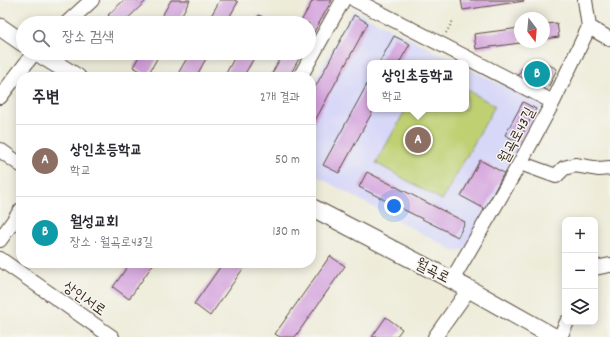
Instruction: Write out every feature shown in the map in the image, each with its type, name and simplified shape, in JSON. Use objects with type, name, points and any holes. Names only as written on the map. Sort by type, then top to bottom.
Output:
[{"type":"main road","points":[[0,27],[16,38]]},
{"type":"main road","points":[[49,60],[69,72]]},
{"type":"main road","name":"월곡로","points":[[316,210],[469,288],[554,337]]},
{"type":"street","points":[[75,16],[92,0]]},
{"type":"street","points":[[316,48],[343,0]]},
{"type":"street","points":[[355,0],[553,102]]},
{"type":"street","points":[[585,0],[588,27],[610,39]]},
{"type":"street","name":"월곡로43길","points":[[452,280],[520,163],[553,102],[588,27]]},
{"type":"street","points":[[19,72],[29,60]]},
{"type":"street","points":[[303,72],[309,60]]},
{"type":"street","points":[[0,97],[16,76]]},
{"type":"street","points":[[0,150],[16,161]]},
{"type":"street","points":[[520,163],[556,176],[564,168],[575,165],[599,169],[610,168]]},
{"type":"street","points":[[0,240],[16,217]]},
{"type":"street","name":"상인서로","points":[[0,258],[112,337]]},
{"type":"street","points":[[598,267],[610,265]]},
{"type":"street","points":[[435,337],[469,288]]},
{"type":"street","points":[[560,337],[566,325]]},
{"type":"path","points":[[440,44],[454,19]]},
{"type":"shaded area","points":[[353,10],[452,60],[367,60],[367,112],[469,112],[469,69],[544,107],[467,248],[456,252],[316,176],[316,78]]},
{"type":"green space","points":[[469,91],[495,106],[442,200],[376,163],[404,112],[469,112]]},
{"type":"building","points":[[124,0],[147,0],[130,16],[108,15]]},
{"type":"building","points":[[171,0],[190,0],[181,16],[162,16]]},
{"type":"building","points":[[220,0],[235,0],[238,2],[230,16],[211,16]]},
{"type":"building","points":[[313,0],[332,0],[316,29],[316,16],[304,16]]},
{"type":"building","points":[[461,0],[524,0],[524,1],[463,10]]},
{"type":"building","points":[[354,15],[368,23],[316,119],[316,86]]},
{"type":"building","points":[[557,23],[559,37],[550,38],[550,24]]},
{"type":"building","points":[[514,29],[514,44],[476,49],[474,34]]},
{"type":"building","points":[[394,36],[410,44],[401,60],[381,60]]},
{"type":"building","points":[[137,60],[156,60],[150,72],[142,72],[133,67]]},
{"type":"building","points":[[186,60],[205,60],[199,72],[179,72]]},
{"type":"building","points":[[233,60],[253,60],[246,72],[227,72]]},
{"type":"building","points":[[279,60],[298,60],[292,72],[273,72]]},
{"type":"building","points":[[543,62],[557,69],[546,92],[517,78],[522,68]]},
{"type":"building","points":[[367,84],[367,112],[372,112],[339,173],[323,165]]},
{"type":"building","points":[[523,102],[536,109],[518,142],[505,135]]},
{"type":"building","points":[[480,160],[504,173],[485,209],[461,196]]},
{"type":"building","points":[[367,172],[465,222],[458,237],[359,187]]},
{"type":"building","points":[[330,256],[345,266],[295,337],[280,337],[275,334]]},
{"type":"building","points":[[126,268],[151,268],[129,299],[113,287]]},
{"type":"building","points":[[219,268],[244,268],[210,316],[194,304]]},
{"type":"building","points":[[386,317],[402,329],[396,337],[372,337]]},
{"type":"place","name":"월성교회","points":[[537,74]]},
{"type":"place","name":"상인초등학교","points":[[418,140]]}]
